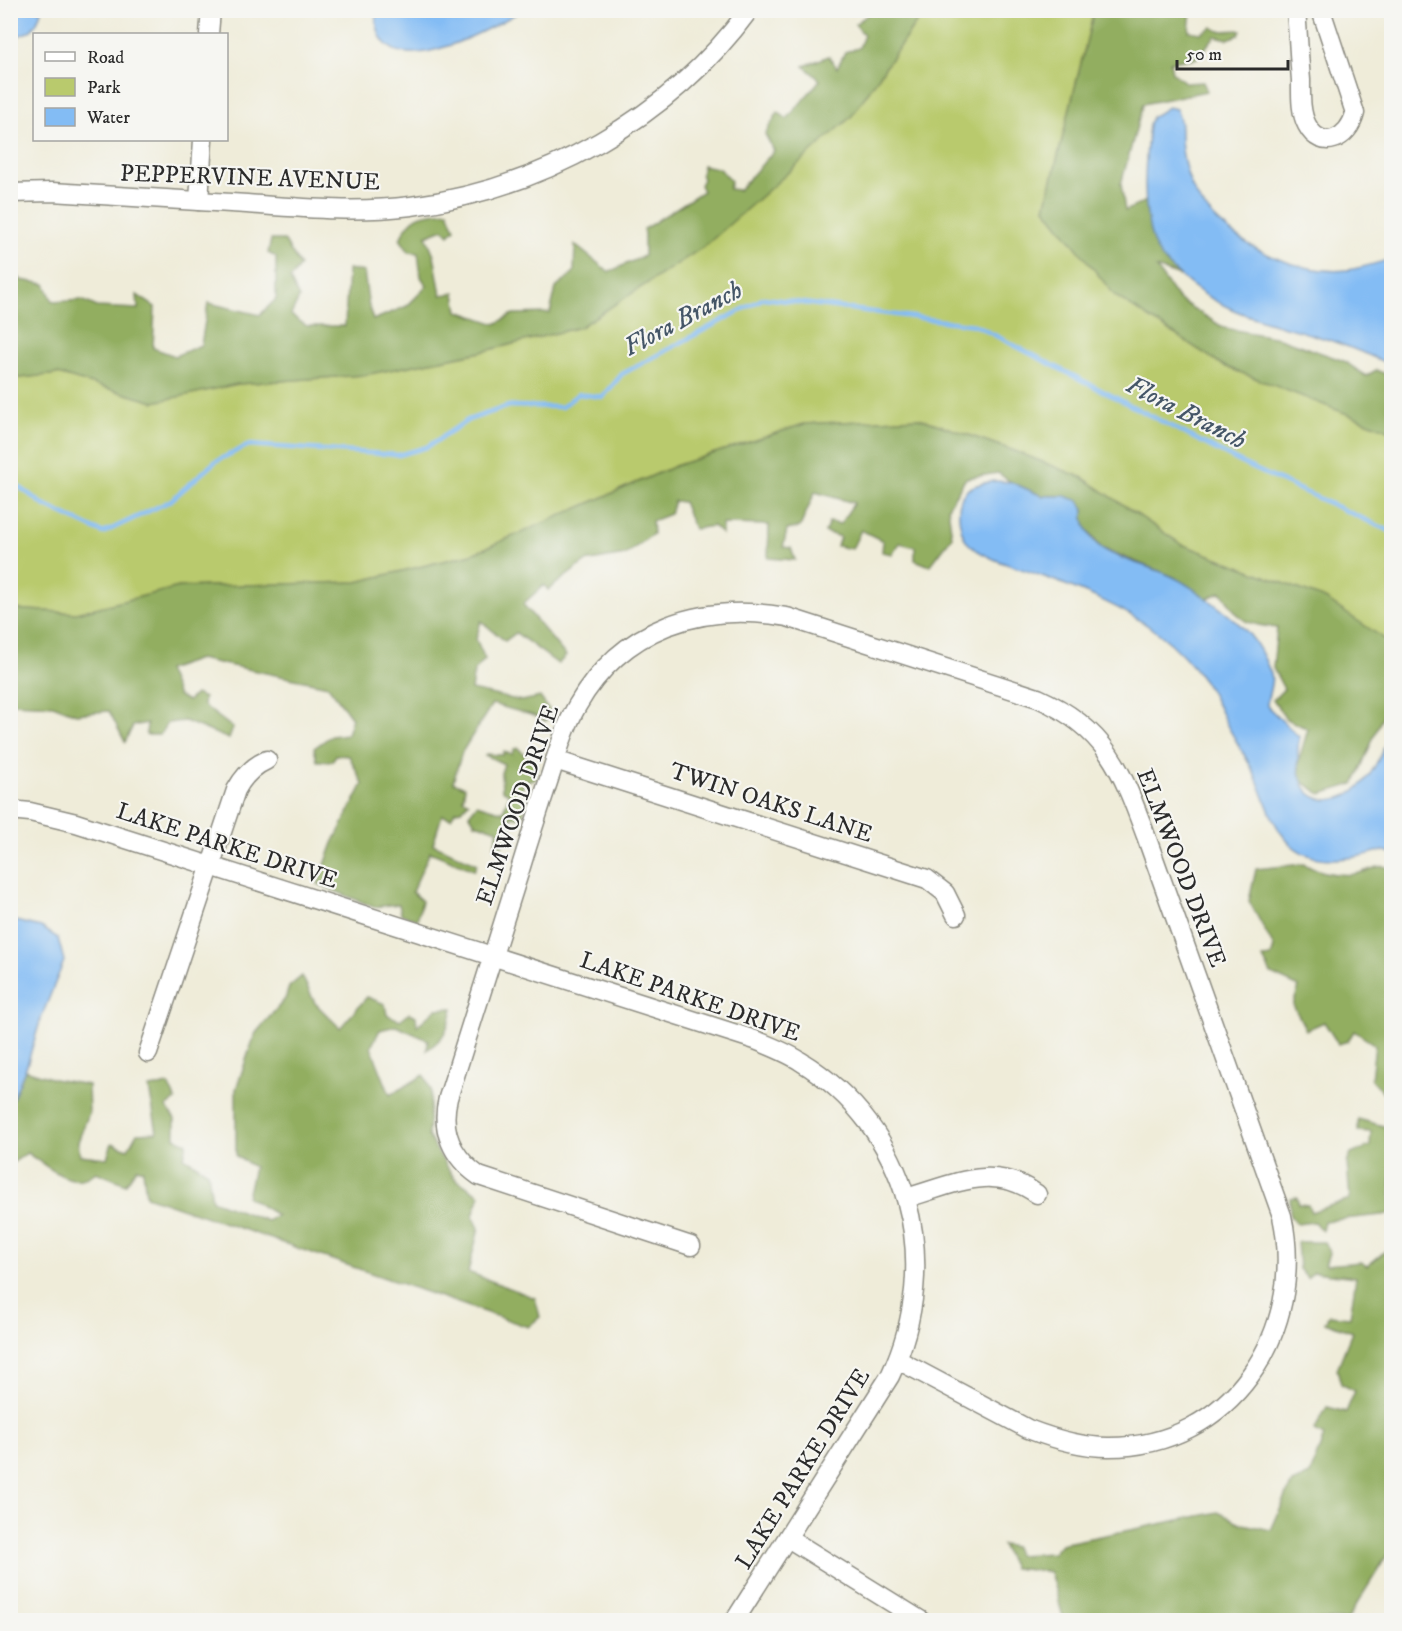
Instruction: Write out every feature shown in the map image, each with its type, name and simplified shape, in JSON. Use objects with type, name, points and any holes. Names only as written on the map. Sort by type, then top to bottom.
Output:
[{"type":"street","points":[[209,33],[211,10]]},
{"type":"street","name":"PEPPERVINE AVENUE","points":[[10,193],[52,192],[331,210],[411,206],[454,198],[497,187],[538,172],[579,153],[617,131],[687,78],[713,53],[749,10]]},
{"type":"street","points":[[1296,10],[1304,118],[1313,134],[1324,140],[1337,139],[1344,135],[1352,125],[1355,113],[1321,10]]},
{"type":"street","points":[[198,201],[202,141]]},
{"type":"street","name":"ELMWOOD DRIVE","points":[[691,1246],[488,1180],[471,1170],[457,1155],[448,1137],[446,1107],[555,760],[576,707],[596,677],[622,652],[652,633],[668,625],[710,614],[736,611],[761,612],[787,617],[1038,698],[1076,719],[1097,739],[1115,762],[1128,787],[1282,1216],[1288,1257],[1286,1289],[1277,1328],[1252,1374],[1217,1410],[1176,1434],[1154,1442],[1130,1446],[1088,1446],[1048,1437],[1028,1429],[898,1360]]},
{"type":"street","points":[[148,1053],[236,790],[241,780],[253,768],[267,760]]},
{"type":"street","name":"TWIN OAKS LANE","points":[[555,760],[927,879],[945,893],[956,915]]},
{"type":"street","name":"LAKE PARKE DRIVE","points":[[10,810],[30,812],[76,823],[755,1040],[800,1060],[839,1090],[872,1127],[896,1169],[906,1198],[915,1242],[915,1293],[911,1318],[898,1360],[890,1376],[735,1620]]},
{"type":"street","points":[[906,1198],[980,1177],[999,1177],[1016,1182],[1037,1194]]},
{"type":"street","points":[[788,1538],[920,1620]]},
{"type":"green space","points":[[873,11],[924,11],[851,117],[705,246],[580,327],[481,352],[364,375],[238,384],[154,402],[58,374],[11,379],[11,275],[16,274],[21,280],[45,284],[53,302],[82,300],[97,307],[138,309],[137,295],[155,307],[153,348],[175,356],[201,345],[208,303],[260,315],[276,299],[276,257],[268,253],[271,240],[284,240],[300,266],[290,279],[299,298],[291,315],[307,326],[345,326],[348,269],[364,272],[373,320],[407,306],[427,286],[421,277],[418,253],[409,252],[400,239],[408,224],[418,216],[431,213],[448,211],[455,229],[449,235],[443,229],[426,236],[434,255],[441,295],[455,293],[458,311],[496,324],[513,314],[550,313],[556,288],[574,272],[575,245],[609,272],[644,256],[644,229],[703,191],[700,185],[703,179],[701,174],[703,165],[720,169],[731,181],[729,189],[739,190],[774,151],[765,134],[778,112],[787,119],[820,80],[804,66],[829,56],[837,68],[845,52],[859,48],[864,35],[855,24]]},
{"type":"green space","points":[[924,11],[1094,11],[1045,208],[1224,366],[1391,431],[1391,644],[1325,599],[1181,544],[1083,478],[1012,450],[919,418],[804,424],[675,466],[472,554],[357,582],[179,587],[76,613],[11,609],[10,379],[58,374],[154,402],[237,384],[364,375],[481,352],[580,327],[851,117]]},
{"type":"green space","points":[[1094,11],[1191,11],[1189,31],[1201,33],[1212,27],[1219,31],[1241,30],[1239,35],[1228,39],[1215,36],[1197,58],[1170,62],[1172,72],[1186,83],[1203,82],[1207,91],[1143,104],[1121,184],[1125,211],[1146,201],[1152,234],[1158,250],[1170,267],[1180,276],[1156,268],[1178,299],[1224,328],[1279,338],[1344,361],[1366,376],[1376,370],[1391,376],[1391,431],[1224,366],[1115,296],[1045,208]]},
{"type":"green space","points":[[919,418],[1012,450],[1083,478],[1181,544],[1325,599],[1392,644],[1391,712],[1383,715],[1354,784],[1321,794],[1301,781],[1298,763],[1308,729],[1286,719],[1273,700],[1284,689],[1273,668],[1277,628],[1243,619],[1221,592],[1206,599],[1174,577],[1101,548],[1086,528],[1083,518],[1084,509],[1065,496],[1042,496],[1011,482],[998,473],[966,478],[948,507],[952,537],[930,566],[915,560],[915,547],[900,543],[892,554],[882,552],[883,541],[861,530],[852,549],[837,546],[840,537],[825,532],[829,522],[840,524],[854,503],[815,492],[800,527],[787,530],[783,547],[791,548],[795,560],[768,558],[769,525],[722,524],[722,534],[713,526],[694,529],[683,502],[674,501],[670,514],[652,521],[653,534],[625,555],[585,562],[548,590],[544,585],[523,604],[566,656],[558,664],[516,633],[505,641],[481,621],[476,639],[485,659],[474,671],[471,690],[522,701],[540,697],[553,715],[545,721],[492,704],[462,752],[453,782],[465,787],[463,799],[469,802],[462,810],[455,811],[451,818],[442,815],[433,844],[477,864],[474,870],[430,852],[412,892],[422,901],[417,920],[401,914],[399,904],[374,907],[318,884],[333,843],[363,784],[349,756],[336,755],[332,761],[317,761],[314,748],[331,736],[347,734],[352,718],[328,686],[199,659],[167,670],[178,696],[188,701],[195,694],[204,698],[203,705],[233,728],[229,739],[185,721],[167,723],[160,735],[146,735],[147,723],[133,726],[125,742],[109,711],[76,714],[53,705],[11,703],[11,609],[76,613],[179,587],[357,582],[472,554],[675,466],[804,424]]},
{"type":"green space","points":[[518,748],[531,762],[537,763],[536,779],[525,781],[520,794],[527,803],[522,818],[511,816],[512,830],[501,846],[494,848],[498,830],[475,823],[469,814],[477,804],[503,812],[509,794],[502,790],[501,773],[504,764],[485,755],[503,755],[503,752],[512,754],[514,749]]},
{"type":"green space","points":[[1303,864],[1335,874],[1355,874],[1373,868],[1391,868],[1391,1102],[1371,1079],[1375,1045],[1354,1031],[1348,1041],[1338,1044],[1324,1022],[1306,1030],[1293,1005],[1299,987],[1271,974],[1263,958],[1271,957],[1274,947],[1249,901],[1256,869]]},
{"type":"green space","points":[[302,976],[315,1003],[340,1028],[367,997],[385,1004],[387,1015],[400,1020],[409,1013],[416,1016],[417,1026],[436,1009],[453,1008],[445,1032],[427,1050],[428,1040],[396,1026],[380,1030],[371,1047],[390,1095],[424,1075],[431,1090],[428,1136],[454,1178],[480,1195],[473,1216],[479,1228],[468,1272],[535,1298],[540,1317],[528,1327],[146,1196],[143,1170],[137,1168],[126,1184],[96,1172],[87,1178],[69,1178],[52,1170],[27,1153],[11,1164],[11,1103],[25,1070],[54,1079],[88,1085],[89,1113],[78,1142],[80,1155],[107,1158],[112,1143],[128,1149],[137,1133],[157,1132],[149,1088],[168,1085],[176,1100],[166,1107],[175,1119],[175,1138],[187,1143],[184,1157],[208,1172],[212,1200],[267,1221],[277,1215],[247,1197],[254,1167],[236,1156],[236,1089],[255,1034],[285,999],[289,987]]},
{"type":"green space","points":[[1391,1116],[1391,1214],[1324,1221],[1322,1231],[1314,1222],[1297,1224],[1290,1216],[1290,1198],[1297,1197],[1299,1204],[1308,1205],[1311,1212],[1350,1199],[1347,1163],[1351,1154],[1370,1146],[1371,1132],[1358,1131],[1358,1119],[1387,1127]]},
{"type":"green space","points":[[1391,1241],[1391,1549],[1347,1620],[1064,1620],[1050,1572],[1013,1568],[1002,1545],[1014,1547],[1017,1555],[1053,1553],[1061,1544],[1218,1512],[1243,1524],[1271,1530],[1292,1483],[1310,1475],[1324,1436],[1314,1431],[1327,1407],[1346,1412],[1355,1391],[1341,1384],[1337,1369],[1352,1332],[1325,1322],[1329,1315],[1350,1317],[1356,1277],[1314,1272],[1307,1278],[1299,1269],[1297,1242],[1325,1242],[1329,1253],[1325,1265],[1361,1262],[1367,1266],[1390,1247]]},
{"type":"water","points":[[11,10],[41,11],[37,23],[31,30],[11,38]]},
{"type":"water","points":[[376,10],[521,11],[459,42],[435,50],[412,53],[393,49],[380,36]]},
{"type":"water","points":[[1168,107],[1176,109],[1179,116],[1183,156],[1193,189],[1205,207],[1238,238],[1281,260],[1304,267],[1347,270],[1391,259],[1391,365],[1341,344],[1240,313],[1194,287],[1164,260],[1155,247],[1149,228],[1145,198],[1145,168],[1149,124],[1152,117]]},
{"type":"water","points":[[994,481],[1011,482],[1042,496],[1065,496],[1079,501],[1084,509],[1084,520],[1088,531],[1098,546],[1119,557],[1179,580],[1212,602],[1243,628],[1259,648],[1271,674],[1272,681],[1267,706],[1299,737],[1299,774],[1306,789],[1312,795],[1330,800],[1357,789],[1377,763],[1391,728],[1391,853],[1380,851],[1353,857],[1327,859],[1310,856],[1295,848],[1287,841],[1275,823],[1254,773],[1207,686],[1176,648],[1157,632],[1115,606],[996,560],[972,547],[961,529],[959,513],[962,498],[971,488]]},
{"type":"water","points":[[11,920],[41,927],[58,938],[64,961],[11,1103]]},
{"type":"waterway","name":"Flora Branch","points":[[10,480],[44,505],[103,533],[170,501],[216,461],[249,445],[399,455],[427,447],[468,420],[509,406],[562,407],[578,394],[603,397],[622,374],[764,298],[975,325],[1246,465],[1392,532]]}]
